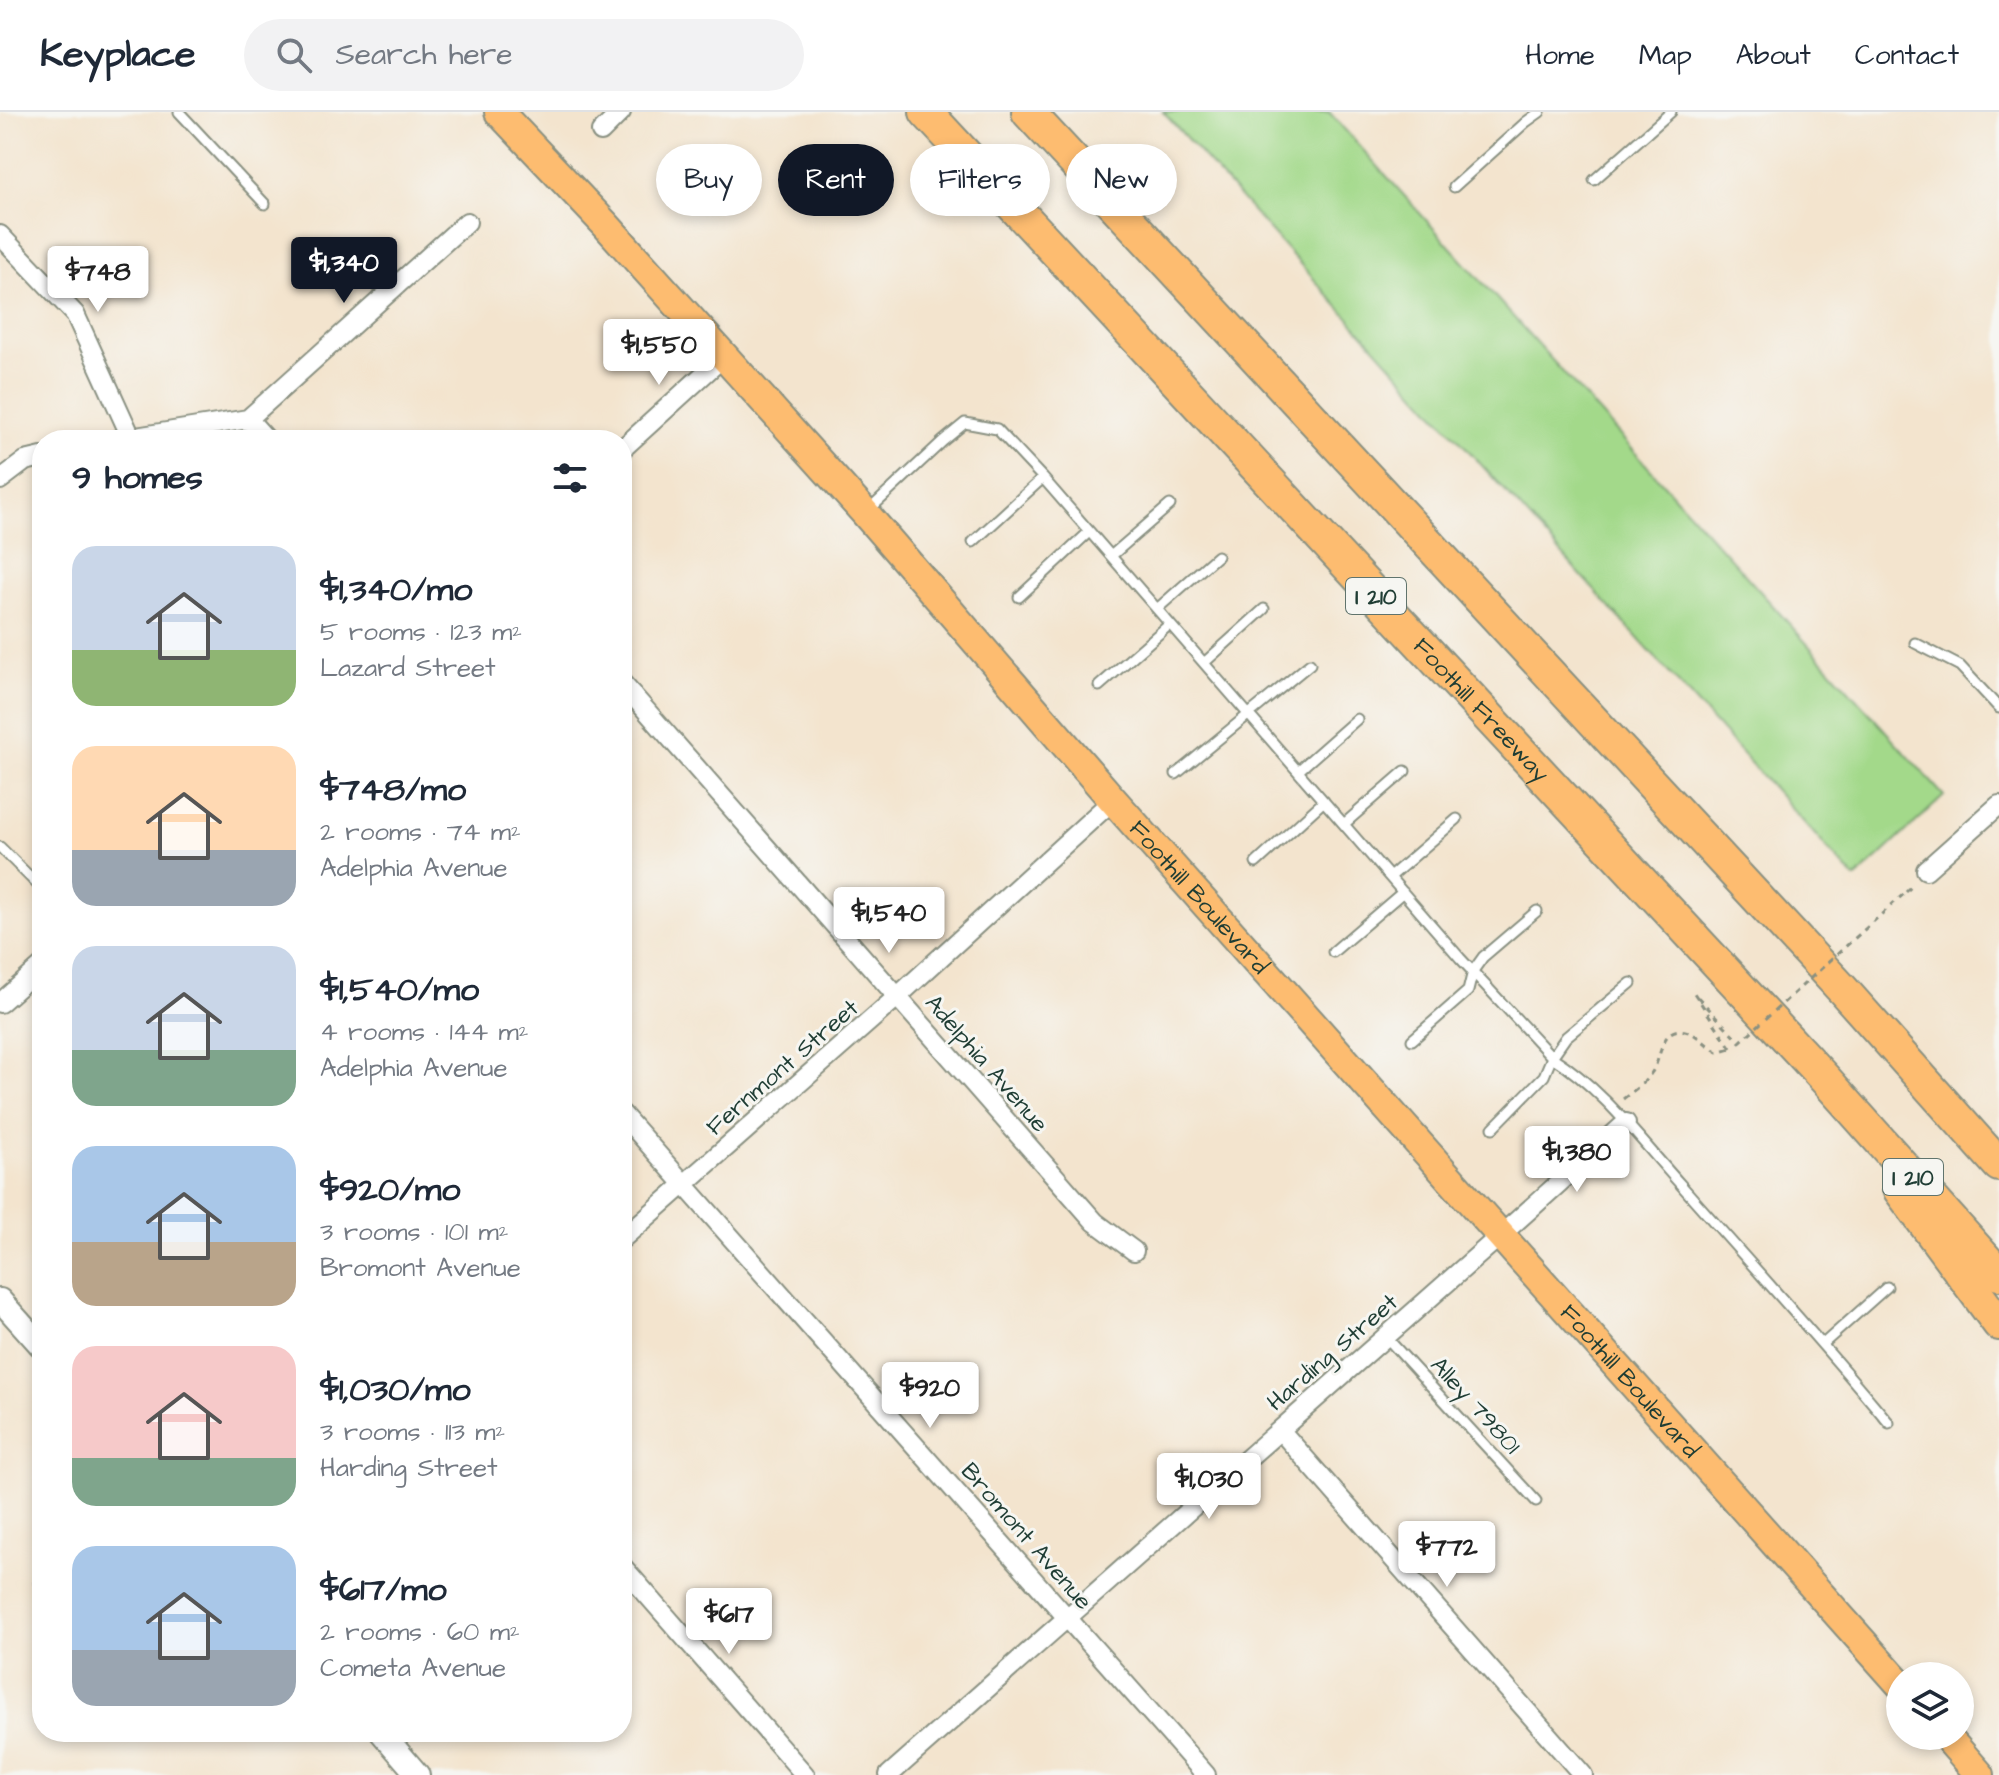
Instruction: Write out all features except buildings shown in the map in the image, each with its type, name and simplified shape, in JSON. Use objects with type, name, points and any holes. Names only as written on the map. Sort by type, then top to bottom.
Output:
[{"type":"highway","name":"Foothill Freeway","points":[[926,112],[1826,1080],[1999,1274]]},
{"type":"highway","points":[[1028,112],[1843,990],[1999,1165]]},
{"type":"highway","points":[[1843,990],[1999,1140]]},
{"type":"highway","points":[[1826,1080],[1903,1196],[1999,1324]]},
{"type":"main road","name":"Foothill Boulevard","points":[[499,112],[605,224],[865,513],[1113,800],[1886,1668]]},
{"type":"main road","points":[[1958,1750],[1980,1775]]},
{"type":"street","points":[[601,132],[621,112]]},
{"type":"street","points":[[176,430],[248,419],[467,222]]},
{"type":"street","points":[[0,235],[75,314],[121,430]]},
{"type":"street","points":[[632,440],[724,356]]},
{"type":"street","points":[[248,419],[258,430]]},
{"type":"street","points":[[0,480],[25,461],[32,459]]},
{"type":"street","name":"Adelphia Avenue","points":[[632,694],[1095,1222],[1134,1251]]},
{"type":"street","name":"Fernmont Street","points":[[632,1230],[897,997],[1113,800]]},
{"type":"street","points":[[1926,870],[1999,805]]},
{"type":"street","points":[[0,1003],[32,975]]},
{"type":"street","name":"Harding Street","points":[[889,1775],[1626,1123]]},
{"type":"street","name":"Bromont Avenue","points":[[632,1125],[1206,1775]]},
{"type":"street","points":[[0,1300],[32,1336]]},
{"type":"street","points":[[1280,1430],[1583,1775]]},
{"type":"street","points":[[632,1577],[805,1775]]},
{"type":"street","points":[[390,1742],[418,1775]]},
{"type":"lane","points":[[179,112],[265,204]]},
{"type":"lane","points":[[1454,187],[1540,112]]},
{"type":"lane","points":[[1594,180],[1671,112]]},
{"type":"lane","points":[[865,513],[965,423],[997,429],[1473,971],[1552,1057],[1569,1067],[1626,1123],[1823,1344],[1889,1423]]},
{"type":"lane","points":[[973,542],[1043,478]]},
{"type":"lane","points":[[1111,556],[1170,505]]},
{"type":"lane","points":[[1019,597],[1089,532]]},
{"type":"lane","points":[[1157,609],[1217,556]]},
{"type":"lane","points":[[1204,663],[1264,609]]},
{"type":"lane","points":[[1099,686],[1170,624]]},
{"type":"lane","points":[[1915,643],[1960,666],[1999,708]]},
{"type":"lane","points":[[1176,774],[1310,664]]},
{"type":"lane","points":[[1298,771],[1357,719]]},
{"type":"lane","points":[[1344,824],[1405,771]]},
{"type":"lane","points":[[1256,863],[1324,801]]},
{"type":"lane","points":[[1390,877],[1457,819]]},
{"type":"lane","points":[[0,847],[32,879]]},
{"type":"lane","points":[[1333,952],[1403,892]]},
{"type":"lane","points":[[1412,1040],[1468,991],[1473,971],[1483,957],[1537,911]]},
{"type":"lane","points":[[1493,1128],[1544,1076],[1566,1037],[1631,983]]},
{"type":"lane","points":[[1823,1344],[1887,1287]]},
{"type":"lane","name":"Alley 79801","points":[[1386,1337],[1536,1501]]},
{"type":"path","points":[[1612,1108],[1651,1074],[1665,1038],[1675,1030],[1694,1035],[1718,1052],[1731,1048],[1694,993],[1740,1042],[1906,892]]},
{"type":"green space","points":[[1163,112],[1329,112],[1944,796],[1855,879]]}]
